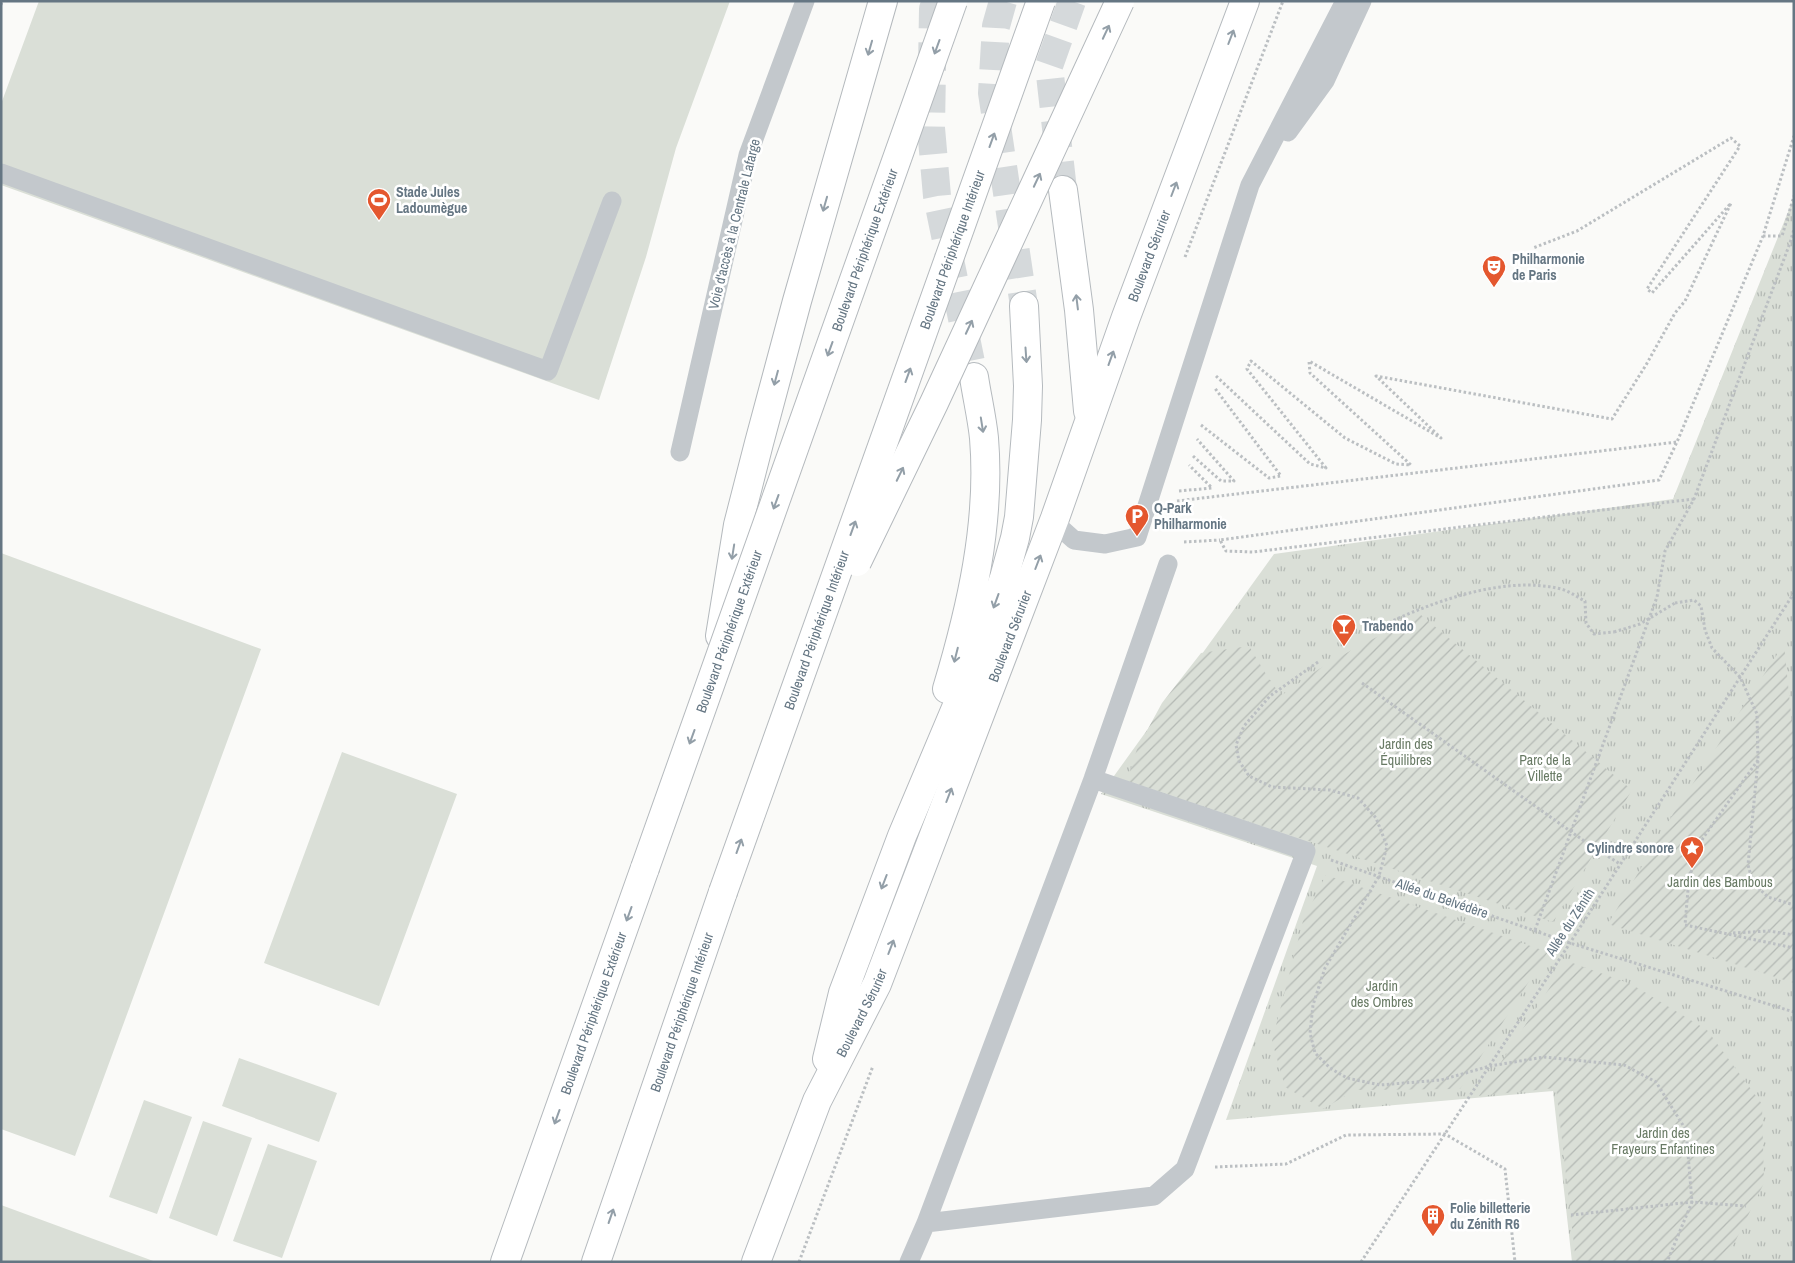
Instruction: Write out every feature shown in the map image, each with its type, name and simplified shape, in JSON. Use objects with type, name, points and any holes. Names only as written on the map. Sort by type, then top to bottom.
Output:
[{"type":"main road","points":[[713,678],[738,525],[797,301],[883,1]]},
{"type":"main road","name":"Boulevard Périphérique Extérieur","points":[[505,1262],[954,1]]},
{"type":"main road","name":"Boulevard Périphérique Intérieur","points":[[596,1262],[723,892],[1041,1]]},
{"type":"main road","points":[[795,691],[934,403],[1120,1]]},
{"type":"main road","name":"Boulevard Sérurier","points":[[756,1262],[817,1101],[877,984],[1054,522],[1126,317],[1245,1]]},
{"type":"main road","points":[[1063,190],[1089,420]]},
{"type":"main road","points":[[817,1101],[842,993],[902,836],[967,682],[1004,578],[1015,538],[1019,517],[1027,420],[1028,386],[1024,306]]},
{"type":"main road","points":[[902,836],[954,666],[977,563],[984,512],[985,483],[984,436],[974,377]]},
{"type":"lane","name":"Voie d'accès à la Centrale Lafarge","points":[[680,452],[748,155],[805,1]]},
{"type":"lane","points":[[1054,522],[1074,540],[1105,544],[1138,537],[1250,185],[1345,1]]},
{"type":"lane","points":[[1250,185],[1325,81],[1362,1]]},
{"type":"lane","points":[[1,173],[548,371],[612,201]]},
{"type":"lane","points":[[909,1262],[926,1223],[1092,779],[1168,564]]},
{"type":"lane","points":[[926,1223],[1154,1196],[1185,1169],[1306,851],[1092,779]]},
{"type":"path","points":[[1694,499],[1253,552],[1226,551],[1220,540],[1659,480],[1677,442],[1763,236],[1794,136]]},
{"type":"path","points":[[1213,379],[1214,374],[1310,464],[1326,468],[1247,370],[1251,360],[1345,438],[1396,464],[1411,465],[1310,373],[1309,361],[1441,438],[1376,376],[1612,419],[1646,365],[1675,313],[1685,301],[1731,203],[1652,293],[1647,289],[1740,146],[1731,138],[1577,231],[1533,248]]},
{"type":"path","points":[[1763,236],[1782,236],[1794,196]]},
{"type":"path","points":[[1534,930],[1657,597],[1665,551],[1694,499],[1794,229]]},
{"type":"path","points":[[1196,421],[1269,478],[1281,476],[1212,384]]},
{"type":"path","points":[[1192,455],[1221,481],[1234,481],[1193,434]]},
{"type":"path","points":[[1169,502],[1677,442]]},
{"type":"path","points":[[1170,492],[1212,488],[1182,459]]},
{"type":"path","points":[[1371,631],[1449,598],[1496,588],[1538,584],[1564,589],[1585,601],[1586,623],[1594,634],[1614,632],[1640,624],[1675,604],[1694,600],[1701,606],[1705,630],[1712,648],[1740,677],[1757,714],[1758,760],[1748,865],[1753,883],[1768,897],[1794,905]]},
{"type":"path","name":"Allée du Zénith","points":[[1361,1262],[1570,943],[1794,593]]},
{"type":"path","points":[[1318,662],[1270,696],[1244,726],[1236,745],[1239,761],[1250,776],[1272,787],[1330,790],[1358,798],[1376,818],[1387,846],[1379,876],[1325,968],[1313,1005],[1310,1033],[1315,1053],[1330,1068],[1347,1078],[1380,1085],[1441,1080],[1490,1066],[1544,1057],[1624,1065],[1656,1082],[1686,1130],[1692,1202],[1667,1262]]},
{"type":"path","points":[[1362,683],[1620,864]]},
{"type":"path","points":[[1758,760],[1703,838],[1688,878],[1685,924],[1794,948]]},
{"type":"path","name":"Allée du Belvédère","points":[[1306,851],[1570,943],[1794,1012]]},
{"type":"path","points":[[1727,934],[1769,931],[1794,935]]},
{"type":"path","points":[[1185,1169],[1286,1164],[1346,1135],[1445,1134],[1505,1169],[1514,1262]]},
{"type":"path","points":[[1571,1215],[1692,1202],[1746,1206]]},
{"type":"green space","name":"Stade Jules Ladoumègue","points":[[39,1],[730,1],[676,148],[646,257],[599,400],[1,185],[1,104]]},
{"type":"green space","name":"Parc de la Villette","points":[[1794,197],[1794,1262],[1572,1262],[1553,1091],[1226,1120],[1317,866],[1101,794],[1274,554],[1673,499]]},
{"type":"green space","points":[[1,553],[261,649],[75,1156],[1,1129]]},
{"type":"green space","name":"Jardin des Équilibres","points":[[1421,615],[1632,790],[1553,922],[1127,781],[1137,749],[1162,703],[1201,653],[1249,646],[1272,684],[1282,695],[1319,669],[1357,647]]},
{"type":"green space","name":"Jardin des Bambous","points":[[1784,644],[1794,744],[1794,983],[1608,924],[1671,817]]},
{"type":"green space","points":[[342,752],[457,794],[379,1006],[264,963]]},
{"type":"green space","name":"Jardin des Ombres","points":[[1326,875],[1548,952],[1460,1089],[1355,1090],[1323,1109],[1285,1087],[1272,1041],[1303,921]]},
{"type":"green space","name":"Jardin des Frayeurs Enfantines","points":[[1567,961],[1631,984],[1707,1030],[1762,1104],[1764,1183],[1735,1242],[1720,1262],[1576,1262],[1556,1088],[1479,1096]]},
{"type":"green space","points":[[239,1058],[337,1093],[319,1142],[222,1106]]},
{"type":"green space","points":[[144,1100],[192,1117],[157,1214],[109,1197]]},
{"type":"green space","points":[[203,1121],[252,1138],[217,1236],[169,1218]]},
{"type":"green space","points":[[268,1144],[317,1161],[282,1258],[233,1241]]},
{"type":"green space","points":[[1,1205],[156,1262],[1,1262]]},
{"type":"tunnel","points":[[936,1],[933,9],[931,128],[937,196],[974,377]]},
{"type":"tunnel","points":[[1003,1],[996,26],[992,93],[1024,306]]},
{"type":"tunnel","points":[[1063,190],[1049,66],[1072,1]]},
{"type":"place","name":"Stade Jules Ladoumègue","points":[[379,221]]},
{"type":"place","name":"Philharmonie de Paris","points":[[1494,288]]},
{"type":"place","name":"Q-Park Philharmonie","points":[[1137,537]]},
{"type":"place","name":"Trabendo","points":[[1344,647]]},
{"type":"place","name":"Cylindre sonore","points":[[1692,869]]},
{"type":"place","name":"Folie billetterie du Zénith R6","points":[[1433,1237]]}]
